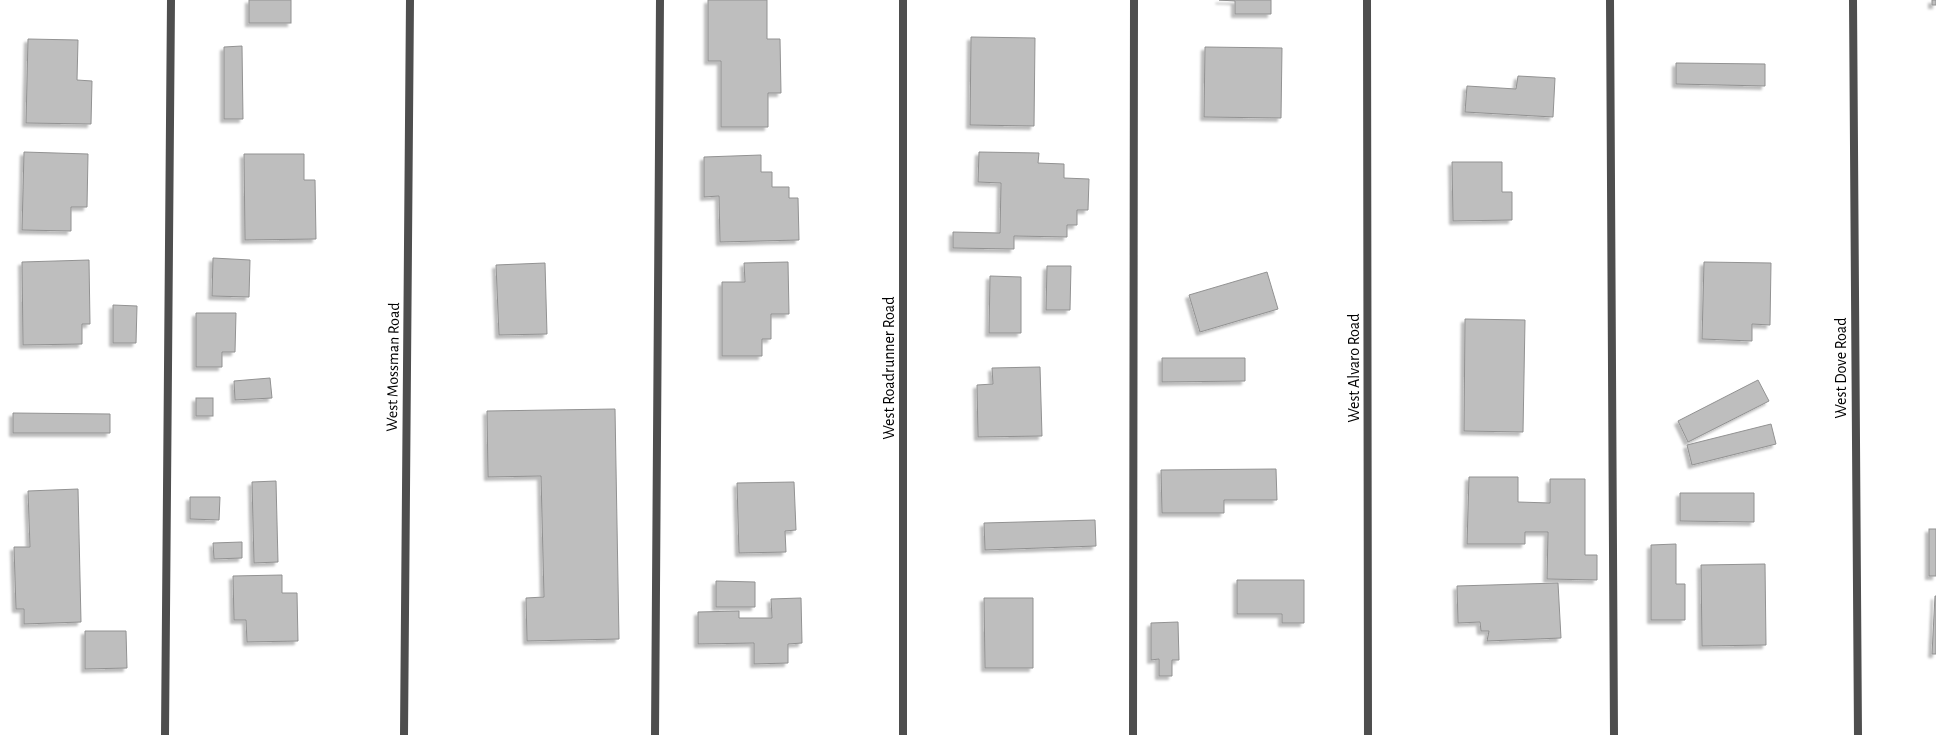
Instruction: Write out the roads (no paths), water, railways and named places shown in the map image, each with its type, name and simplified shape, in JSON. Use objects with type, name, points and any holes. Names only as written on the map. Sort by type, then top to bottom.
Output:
[{"type":"street","points":[[166,735],[171,0]]},
{"type":"street","name":"West Mossman Road","points":[[404,735],[410,0]]},
{"type":"street","points":[[655,735],[660,0]]},
{"type":"street","name":"West Roadrunner Road","points":[[903,0],[903,735]]},
{"type":"street","points":[[1133,735],[1134,0]]},
{"type":"street","name":"West Alvaro Road","points":[[1367,0],[1368,735]]},
{"type":"street","points":[[1610,0],[1614,735]]},
{"type":"street","name":"West Dove Road","points":[[1853,0],[1858,735]]}]
